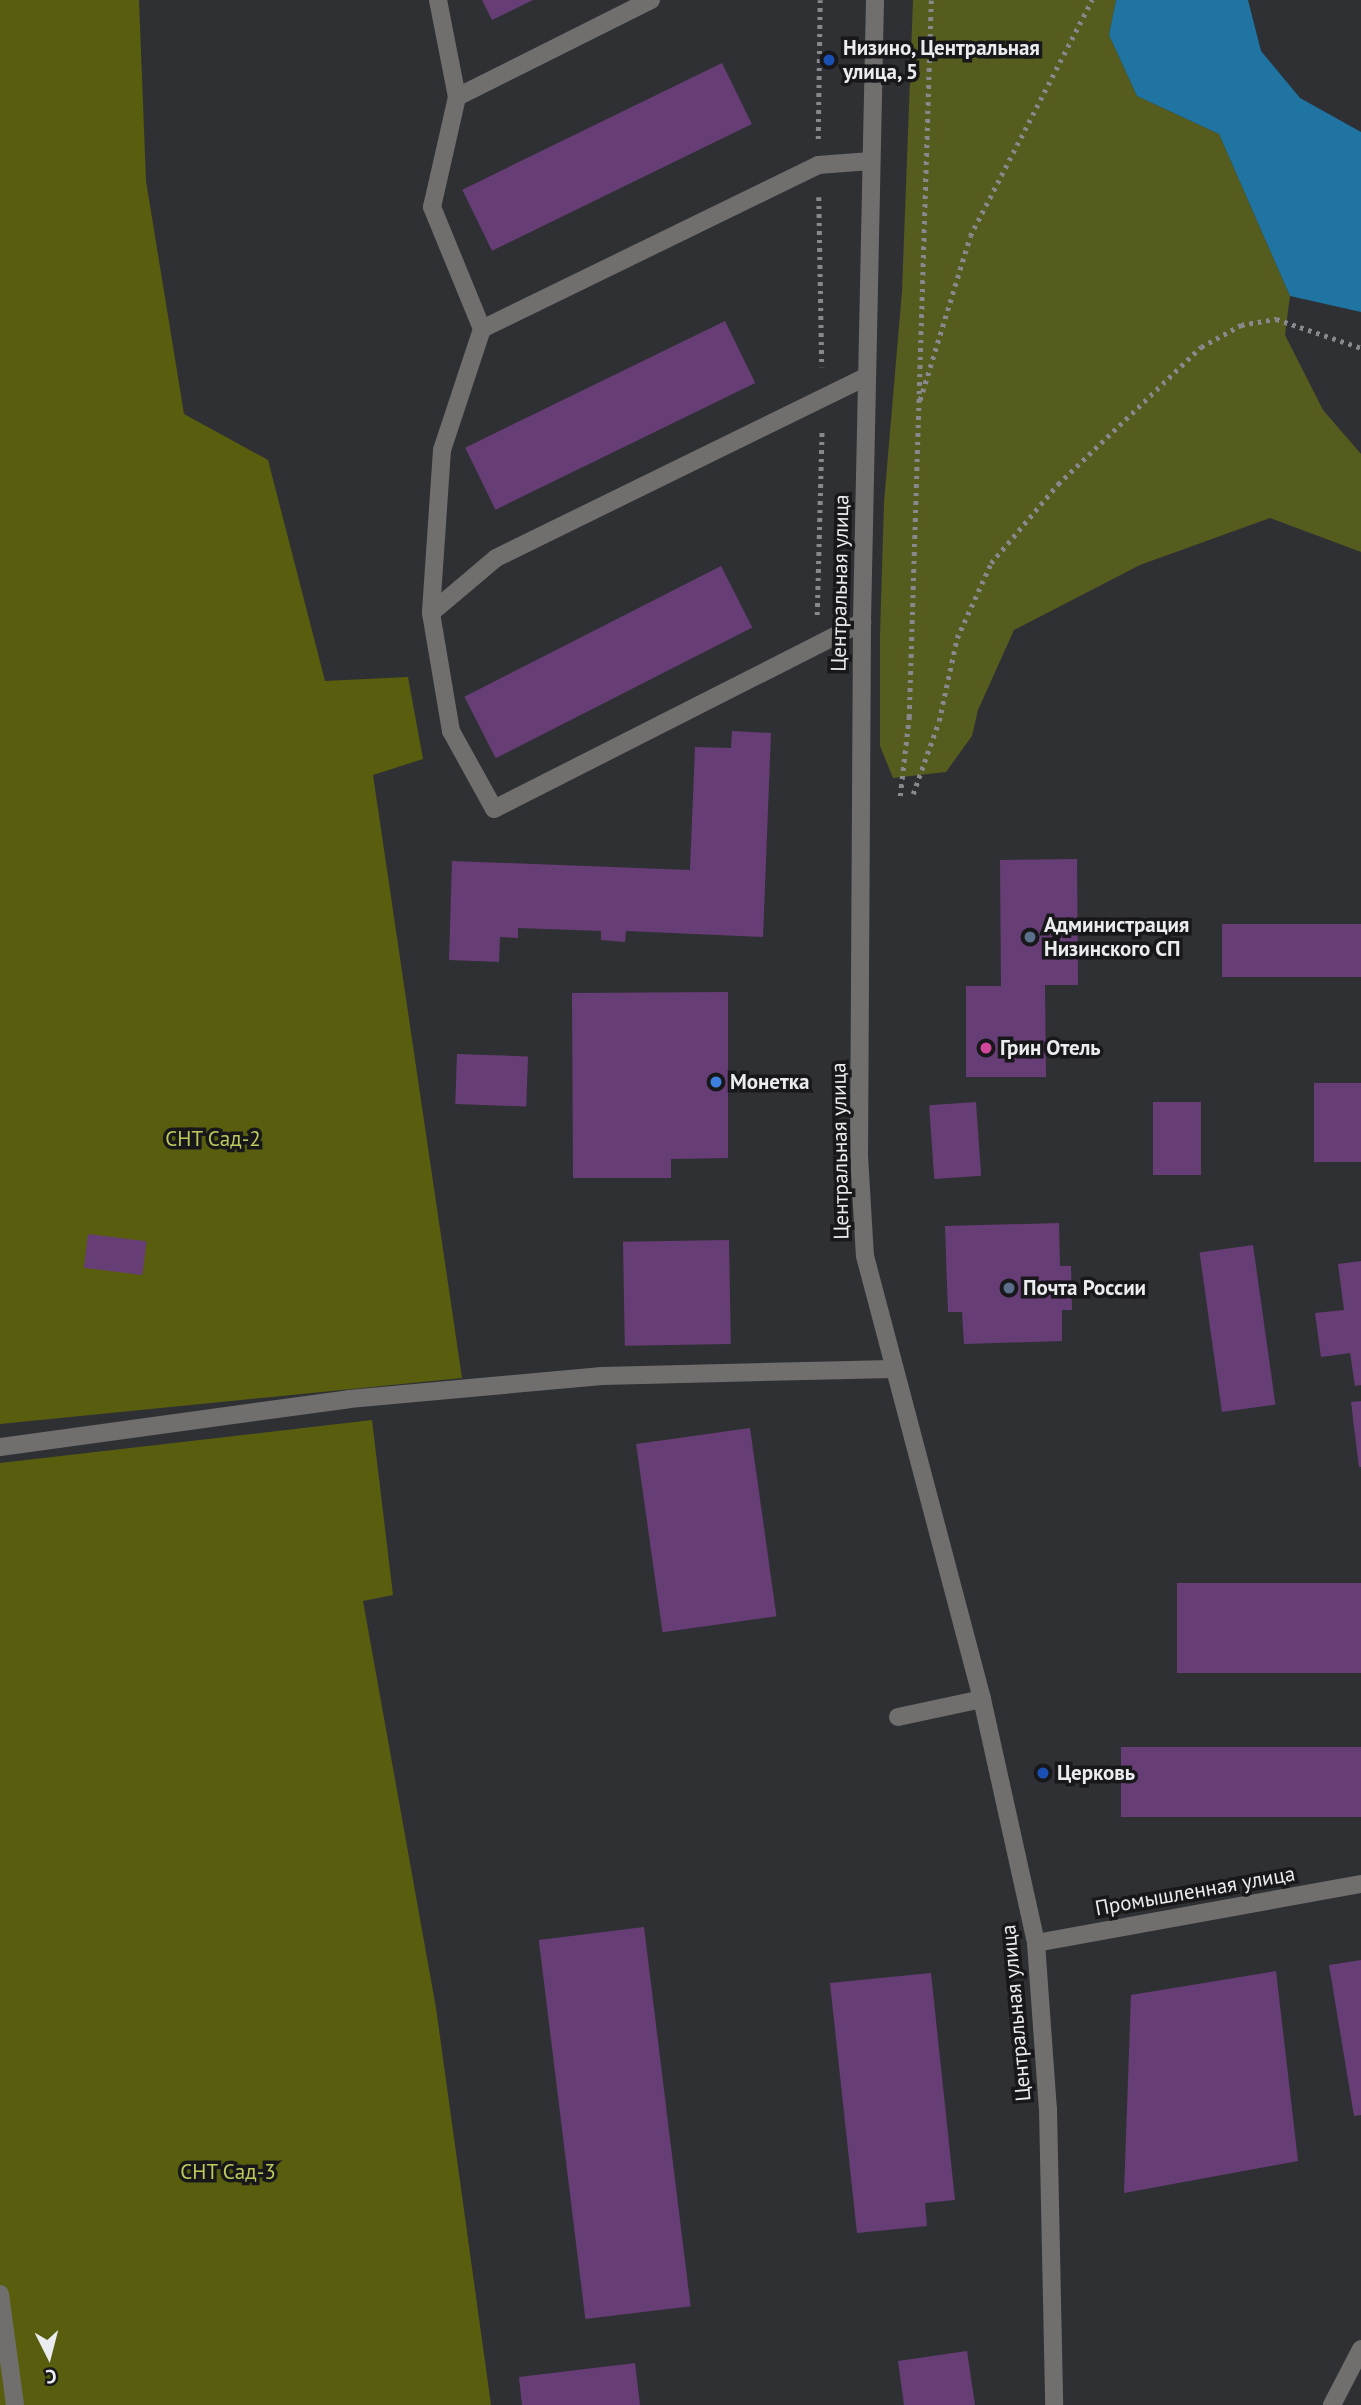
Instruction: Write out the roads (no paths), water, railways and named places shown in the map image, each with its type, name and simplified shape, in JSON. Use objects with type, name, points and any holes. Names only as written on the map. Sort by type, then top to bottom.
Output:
[{"type":"street","points":[[438,0],[457,97],[432,207],[482,329],[442,450],[431,613],[450,731],[494,809],[862,622]]},
{"type":"street","points":[[457,97],[651,0]]},
{"type":"street","name":"Центральная улица","points":[[875,0],[862,622],[859,1156],[865,1256],[982,1699],[1036,1943],[1048,2109],[1054,2405]]},
{"type":"street","points":[[482,329],[818,164],[871,161]]},
{"type":"street","points":[[431,613],[496,558],[867,376]]},
{"type":"street","points":[[0,1447],[349,1399],[602,1376],[893,1369]]},
{"type":"street","points":[[898,1717],[982,1699]]},
{"type":"street","name":"Промышленная улица","points":[[1036,1943],[1361,1884]]},
{"type":"street","points":[[0,2294],[15,2405]]},
{"type":"street","points":[[1332,2405],[1361,2349]]},
{"type":"water","points":[[1116,0],[1248,0],[1261,51],[1300,98],[1361,132],[1361,312],[1290,296],[1219,134],[1137,96],[1109,35]]},
{"type":"place","name":"Низино, Центральная улица, 5","points":[[829,60]]},
{"type":"place","name":"Администрация Низинского СП","points":[[1030,937]]},
{"type":"place","name":"Грин Отель","points":[[986,1048]]},
{"type":"place","name":"Монетка","points":[[716,1082]]},
{"type":"place","name":"Почта России","points":[[1009,1288]]},
{"type":"place","name":"Церковь","points":[[1043,1773]]},
{"type":"park label","name":"СНТ Сад-2","points":[[213,1139]]},
{"type":"park label","name":"СНТ Сад-3","points":[[228,2172]]}]
